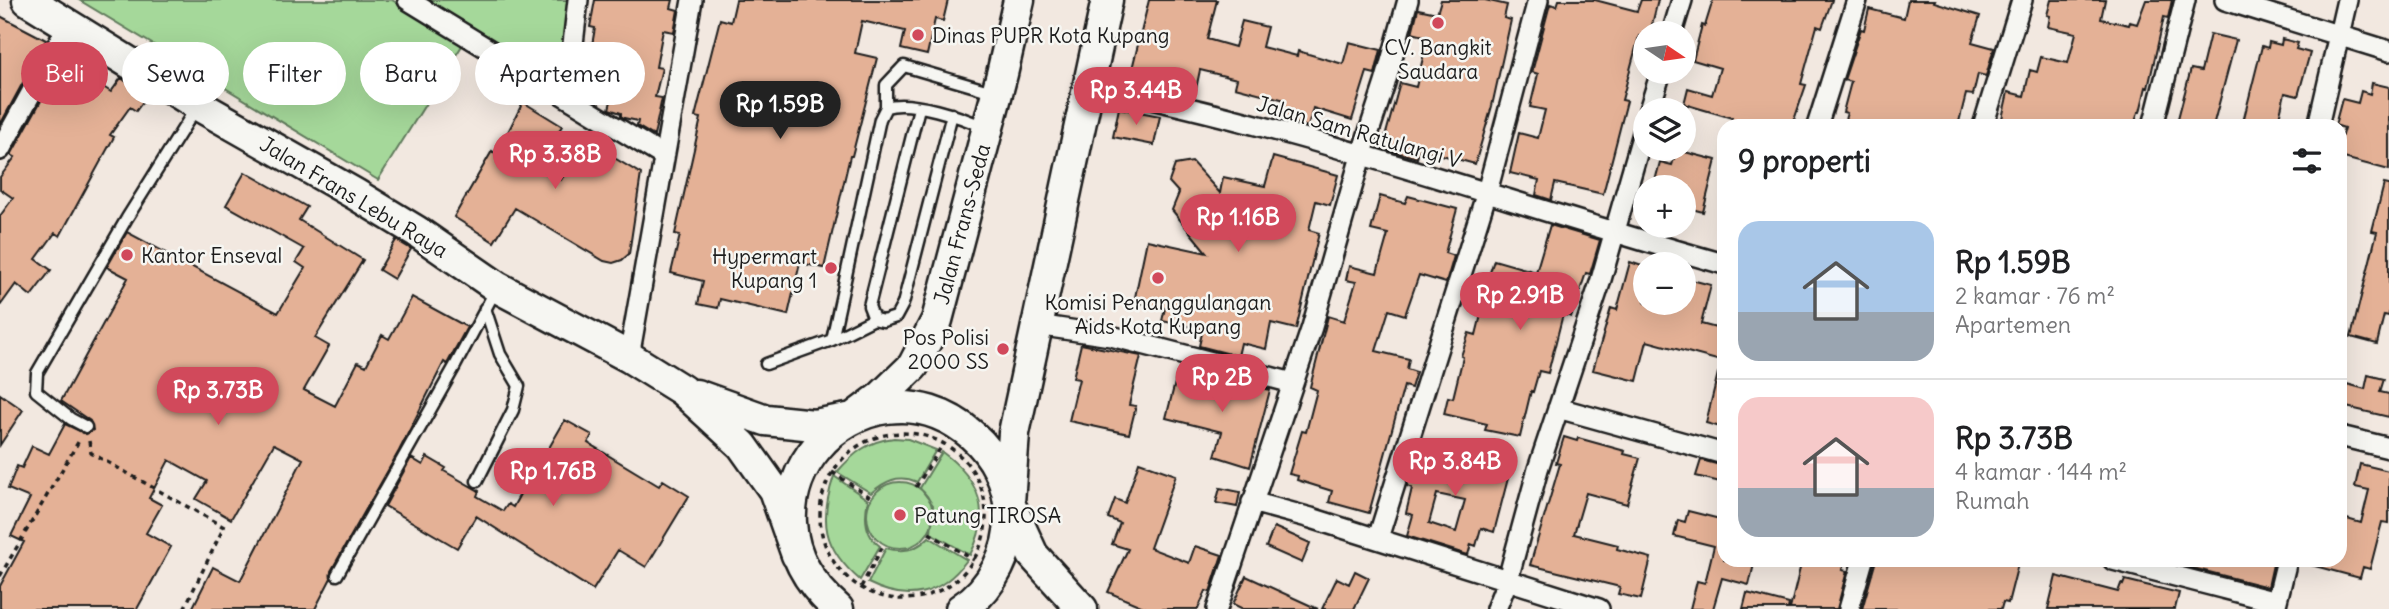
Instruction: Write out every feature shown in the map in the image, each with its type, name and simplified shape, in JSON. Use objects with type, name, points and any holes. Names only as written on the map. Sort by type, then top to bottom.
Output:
[{"type":"main road","name":"Jalan Frans Lebu Raya","points":[[28,0],[122,58]]},
{"type":"main road","name":"Jalan Frans-Seda","points":[[797,555],[791,510],[795,487],[804,466],[817,447],[834,431],[881,397],[913,366],[937,320],[1019,0]]},
{"type":"main road","points":[[961,609],[984,589],[997,570],[1008,538],[1014,433],[1107,0]]},
{"type":"main road","name":"Jalan Frans Lebu Raya","points":[[200,105],[415,231],[491,298],[629,357],[682,390],[742,445],[774,490],[797,555]]},
{"type":"main road","name":"Jalan Frans Lebu Raya","points":[[682,390],[766,420],[814,425],[875,411],[920,409],[953,421],[980,442],[994,460],[1004,481],[1009,503]]},
{"type":"main road","points":[[1009,503],[1033,555],[1083,609]]},
{"type":"main road","points":[[797,555],[807,576],[821,594],[838,609]]},
{"type":"street","points":[[408,0],[477,42]]},
{"type":"street","points":[[573,42],[578,0]]},
{"type":"street","points":[[629,357],[692,0]]},
{"type":"street","points":[[1217,609],[1293,383],[1408,0]]},
{"type":"street","points":[[1378,538],[1488,192],[1538,0]]},
{"type":"street","points":[[1676,21],[1682,0]]},
{"type":"street","points":[[1819,119],[1857,0]]},
{"type":"street","points":[[1985,119],[2022,0]]},
{"type":"street","points":[[2155,119],[2185,0]]},
{"type":"street","points":[[2225,0],[2389,51]]},
{"type":"street","points":[[2320,119],[2347,0]]},
{"type":"street","points":[[0,150],[68,26]]},
{"type":"street","name":"Jalan Sam Ratulangi V","points":[[1088,86],[1169,102],[1488,192],[1717,262]]},
{"type":"street","points":[[580,105],[663,156]]},
{"type":"street","points":[[1496,609],[1508,579],[1635,161]]},
{"type":"street","points":[[1037,325],[1111,335],[1293,383]]},
{"type":"street","points":[[1558,408],[1717,452]]},
{"type":"street","points":[[2347,438],[2389,448]]},
{"type":"street","points":[[1252,502],[1378,538],[1599,609]]},
{"type":"street","points":[[1849,609],[1861,567]]},
{"type":"street","points":[[2138,567],[2275,606],[2285,567]]},
{"type":"lane","points":[[832,340],[880,119],[886,107],[886,85],[904,66],[996,93]]},
{"type":"lane","points":[[86,427],[36,391],[37,373],[127,218],[197,105]]},
{"type":"lane","points":[[886,107],[894,105],[952,114],[987,129]]},
{"type":"lane","points":[[874,319],[869,306],[919,108]]},
{"type":"lane","points":[[766,364],[832,340],[874,319],[883,321],[896,317],[903,304],[952,114]]},
{"type":"lane","points":[[477,481],[513,410],[519,386],[500,354],[491,298]]},
{"type":"lane","points":[[337,575],[491,298]]},
{"type":"path","points":[[0,576],[86,427]]},
{"type":"path","points":[[86,427],[91,453],[224,527],[184,609]]},
{"type":"path","points":[[925,434],[944,442],[966,459],[980,482],[987,509],[984,536],[974,560],[952,584],[923,597],[891,598],[861,587],[839,568],[825,543],[820,514],[826,485],[832,472],[846,455],[863,443],[882,435],[925,434]]},
{"type":"path","points":[[916,487],[944,442]]},
{"type":"path","points":[[832,472],[870,497]]},
{"type":"path","points":[[929,533],[974,560]]},
{"type":"path","points":[[861,587],[884,544]]},
{"type":"green space","points":[[79,0],[392,0],[460,42],[360,42],[360,105],[425,105],[378,180],[253,105],[346,105],[346,42],[243,42],[243,99],[229,90],[229,42],[149,42]]},
{"type":"green space","points":[[421,0],[569,0],[562,42],[490,42]]},
{"type":"green space","points":[[894,438],[908,439],[936,450],[917,482],[892,480],[871,493],[837,472],[862,449]]},
{"type":"green space","points":[[942,452],[965,473],[978,498],[981,525],[970,555],[931,533],[933,505],[920,488]]},
{"type":"green space","points":[[834,476],[868,500],[867,525],[871,537],[880,546],[860,580],[838,557],[828,533],[827,507]]},
{"type":"green space","points":[[900,482],[913,485],[923,492],[930,502],[933,515],[930,528],[923,538],[913,545],[900,548],[887,545],[877,538],[870,528],[867,515],[870,502],[877,492],[887,485]]},
{"type":"green space","points":[[929,537],[967,560],[946,582],[922,593],[910,594],[897,593],[868,583],[886,548],[909,549],[920,545]]},
{"type":"building","points":[[595,0],[673,0],[671,8],[678,10],[674,32],[663,30],[656,67],[662,68],[655,97],[662,98],[654,136],[637,126],[638,121],[624,118],[621,113],[609,109],[610,105],[645,105],[645,42],[593,42],[595,28],[590,27]]},
{"type":"building","points":[[736,0],[948,0],[943,21],[935,19],[927,55],[901,49],[905,31],[862,21],[855,53],[877,58],[850,156],[824,268],[800,263],[788,315],[720,299],[718,308],[698,304],[703,281],[671,273],[680,235],[675,234],[701,118],[695,117],[720,19],[731,22]]},
{"type":"building","points":[[1149,0],[1217,0],[1207,39],[1235,47],[1242,21],[1267,27],[1262,47],[1297,56],[1298,51],[1343,64],[1349,42],[1381,50],[1375,74],[1367,72],[1352,120],[1313,108],[1308,127],[1280,119],[1285,100],[1235,87],[1237,79],[1200,70],[1196,89],[1131,73]]},
{"type":"building","points":[[1441,0],[1485,0],[1507,5],[1504,18],[1511,20],[1492,106],[1475,164],[1420,149],[1417,158],[1382,148],[1400,83],[1416,87],[1428,37],[1412,33],[1418,9],[1437,13]]},
{"type":"building","points":[[1559,0],[1595,0],[1637,11],[1641,0],[1658,0],[1653,21],[1633,21],[1633,59],[1622,100],[1627,101],[1603,194],[1555,183],[1551,200],[1536,195],[1539,180],[1510,173],[1519,133],[1538,138],[1545,110],[1530,107],[1538,74],[1532,72],[1550,4],[1557,6]]},
{"type":"building","points":[[1713,0],[1832,0],[1822,28],[1817,26],[1801,84],[1806,85],[1794,119],[1732,119],[1696,108],[1696,98],[1686,98],[1688,88],[1712,95],[1720,68],[1696,61],[1702,25],[1705,26]]},
{"type":"building","points":[[1908,0],[1935,0],[1934,2],[1980,16],[1972,42],[1994,48],[1986,76],[1978,74],[1973,95],[1966,94],[1960,119],[1845,119],[1847,113],[1843,112],[1851,82],[1844,80],[1861,29],[1864,30],[1869,9],[1904,18]]},
{"type":"building","points":[[2051,0],[2105,0],[2101,19],[2129,25],[2130,22],[2137,24],[2146,0],[2172,0],[2168,18],[2164,17],[2148,88],[2146,87],[2136,119],[2002,119],[2008,92],[2024,96],[2030,70],[2037,72],[2041,57],[2068,63],[2076,33],[2048,27],[2050,16],[2047,15]]},
{"type":"building","points":[[0,16],[46,40],[21,42],[21,86],[0,125]]},
{"type":"building","points":[[2210,34],[2236,40],[2215,119],[2178,119],[2191,69],[2201,71]]},
{"type":"building","points":[[2282,39],[2298,43],[2296,49],[2310,53],[2298,96],[2285,93],[2279,119],[2244,119],[2262,46],[2268,48],[2269,42],[2281,45]]},
{"type":"building","points":[[121,78],[122,105],[140,105],[136,111],[130,107],[110,135],[114,137],[60,236],[55,233],[36,259],[51,270],[31,296],[16,284],[0,306],[0,216],[13,198],[0,189],[0,177],[15,157],[11,155],[39,105],[108,105],[108,90],[111,92]]},
{"type":"building","points":[[2372,83],[2389,87],[2389,170],[2347,159],[2347,119],[2337,119],[2342,99],[2358,103],[2361,91],[2370,94]]},
{"type":"building","points":[[522,105],[528,105],[562,126],[537,165],[561,180],[586,141],[641,174],[629,254],[613,263],[604,261],[515,208],[494,242],[454,217],[492,151],[497,154]]},
{"type":"building","points":[[1119,108],[1160,116],[1154,145],[1113,137]]},
{"type":"building","points":[[1696,155],[1716,160],[1703,212],[1696,210],[1696,175],[1657,175],[1660,162],[1672,165],[1673,161],[1696,161]]},
{"type":"building","points":[[1273,157],[1338,175],[1330,205],[1316,201],[1309,230],[1319,233],[1296,329],[1271,323],[1266,349],[1241,343],[1238,356],[1199,346],[1203,329],[1162,321],[1165,308],[1134,302],[1147,240],[1207,253],[1172,210],[1179,193],[1169,182],[1175,165],[1192,162],[1220,193],[1223,177],[1265,186]]},
{"type":"building","points":[[245,172],[307,207],[299,220],[363,260],[315,338],[329,346],[304,390],[335,406],[358,362],[366,366],[382,335],[389,339],[412,297],[467,327],[447,364],[444,362],[399,451],[331,571],[331,578],[315,609],[192,609],[213,567],[240,581],[303,459],[274,444],[231,519],[196,499],[207,481],[169,460],[149,498],[162,505],[146,533],[171,547],[137,609],[0,609],[0,586],[24,542],[11,536],[30,498],[8,489],[17,466],[22,468],[32,446],[49,454],[65,424],[86,434],[93,430],[90,421],[61,401],[128,278],[107,267],[127,232],[278,313],[305,268],[296,262],[304,249],[226,205]]},
{"type":"building","points":[[2384,184],[2389,185],[2389,316],[2384,315],[2377,344],[2351,337],[2377,232],[2372,231]]},
{"type":"building","points":[[1380,196],[1405,203],[1408,196],[1457,209],[1445,253],[1454,256],[1446,283],[1419,275],[1405,315],[1389,310],[1376,351],[1409,359],[1407,369],[1416,372],[1411,388],[1404,386],[1369,513],[1329,502],[1332,491],[1297,480],[1298,476],[1289,474],[1302,431],[1306,432],[1317,390],[1310,387],[1328,316],[1344,321],[1356,282],[1346,280],[1349,266],[1377,273],[1388,234],[1371,230]]},
{"type":"building","points":[[1550,225],[1600,240],[1590,274],[1586,273],[1571,317],[1563,314],[1548,373],[1539,371],[1533,392],[1531,391],[1520,437],[1485,430],[1487,424],[1444,414],[1448,397],[1453,398],[1463,357],[1461,356],[1469,333],[1476,335],[1486,295],[1483,294],[1494,260],[1536,272]]},
{"type":"building","points":[[396,240],[411,249],[394,279],[379,270]]},
{"type":"building","points":[[1630,262],[1633,263],[1633,315],[1696,315],[1696,281],[1711,285],[1701,324],[1717,328],[1717,360],[1647,341],[1637,381],[1593,370],[1611,308],[1617,310]]},
{"type":"building","points":[[1081,344],[1141,356],[1129,405],[1136,406],[1129,434],[1069,421],[1079,379],[1073,378]]},
{"type":"building","points":[[1177,375],[1227,387],[1229,379],[1270,390],[1250,467],[1215,456],[1222,432],[1166,418]]},
{"type":"building","points":[[2368,375],[2384,379],[2380,392],[2389,394],[2389,417],[2347,407],[2347,384],[2365,389]]},
{"type":"building","points":[[1717,377],[1717,426],[1706,423]]},
{"type":"building","points":[[0,394],[23,410],[0,445]]},
{"type":"building","points":[[565,420],[592,435],[588,443],[659,486],[663,480],[689,496],[646,567],[618,550],[593,590],[476,516],[457,548],[385,506],[411,458],[423,465],[427,457],[446,468],[444,471],[479,491],[477,496],[503,511],[508,504],[513,507]]},
{"type":"building","points":[[1564,437],[1577,441],[1578,438],[1640,458],[1627,504],[1586,493],[1574,534],[1618,545],[1617,549],[1651,558],[1641,599],[1618,594],[1620,587],[1530,565],[1560,464],[1556,463]]},
{"type":"building","points":[[1420,447],[1476,461],[1478,453],[1512,463],[1494,532],[1481,528],[1476,546],[1471,544],[1468,555],[1407,536],[1413,515],[1406,513],[1412,488],[1407,486]],"holes":[[[1437,494],[1465,500],[1456,532],[1429,523]]]},
{"type":"building","points":[[1701,460],[1717,464],[1717,481],[1696,476]]},
{"type":"building","points":[[1139,462],[1176,475],[1150,548],[1189,563],[1195,546],[1222,555],[1210,592],[1206,591],[1198,609],[1148,609],[1108,592],[1128,549],[1112,544],[1120,523],[1108,518],[1115,499],[1125,503]]},
{"type":"building","points":[[2360,464],[2389,471],[2389,523],[2382,522],[2370,569],[2363,567],[2360,578],[2319,567],[2347,567],[2347,519],[2361,523],[2369,490],[2355,487]]},
{"type":"building","points":[[1220,488],[1240,492],[1237,507],[1216,503]]},
{"type":"building","points":[[1688,511],[1717,518],[1717,567],[1753,567],[1749,585],[1722,578],[1713,609],[1690,609],[1697,581],[1705,583],[1714,546],[1674,536],[1678,520],[1685,522]]},
{"type":"building","points":[[1274,527],[1310,543],[1302,563],[1266,547]]},
{"type":"building","points":[[1800,567],[1843,567],[1842,570],[1847,571],[1837,609],[1790,609]]},
{"type":"building","points":[[1874,567],[2017,567],[2008,603],[2003,602],[2001,609],[1862,609]]},
{"type":"building","points":[[2189,567],[2272,567],[2268,587]]},
{"type":"building","points":[[1355,571],[1369,578],[1354,609],[1322,609],[1337,578],[1349,584]]},
{"type":"building","points":[[1246,576],[1318,609],[1243,609],[1233,604]]},
{"type":"building","points":[[2056,576],[2118,592],[2125,580],[2179,593],[2175,609],[2048,609]]},
{"type":"building","points":[[1747,593],[1789,604],[1788,609],[1743,609]]},
{"type":"place","name":"CV. Bangkit Saudara","points":[[1438,23]]},
{"type":"place","name":"Dinas PUPR Kota Kupang","points":[[918,35]]},
{"type":"place","name":"Kantor Enseval","points":[[127,255]]},
{"type":"place","name":"Hypermart Kupang 1","points":[[831,268]]},
{"type":"place","name":"Komisi Penanggulangan Aids Kota Kupang","points":[[1158,278]]},
{"type":"place","name":"Pos Polisi 2000 SS","points":[[1003,349]]},
{"type":"place","name":"Patung TIROSA","points":[[900,515]]}]
